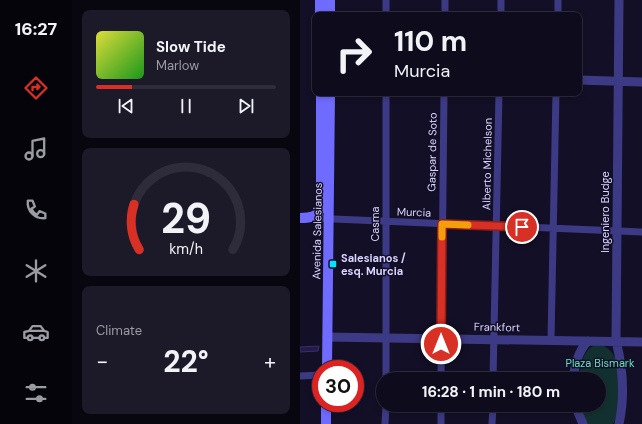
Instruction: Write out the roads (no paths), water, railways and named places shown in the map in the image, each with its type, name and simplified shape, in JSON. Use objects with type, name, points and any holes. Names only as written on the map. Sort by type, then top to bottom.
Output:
[{"type":"main road","points":[[320,0],[320,12]]},
{"type":"main road","points":[[330,0],[330,12]]},
{"type":"main road","name":"Avenida Salesianos","points":[[305,218],[316,214],[321,206],[321,96]]},
{"type":"main road","name":"Avenida Salesianos","points":[[327,360],[330,96]]},
{"type":"main road","points":[[326,412],[326,424]]},
{"type":"street","points":[[386,0],[386,12]]},
{"type":"street","points":[[445,0],[445,12]]},
{"type":"street","points":[[501,0],[501,12]]},
{"type":"street","points":[[558,0],[558,12]]},
{"type":"street","name":"Ingeniero Budge","points":[[619,0],[616,341],[621,363],[623,386],[619,424]]},
{"type":"street","points":[[582,80],[642,82]]},
{"type":"street","name":"Casma","points":[[386,96],[386,372]]},
{"type":"street","name":"Gaspar de Soto","points":[[441,372],[444,96]]},
{"type":"street","name":"Alberto Michelson","points":[[493,372],[499,96]]},
{"type":"street","points":[[551,340],[556,96]]},
{"type":"street","name":"Murcia","points":[[305,218],[642,232]]},
{"type":"street","name":"Frankfort","points":[[327,337],[642,342]]},
{"type":"street","points":[[574,372],[581,350],[588,341]]},
{"type":"street","points":[[300,376],[312,375]]},
{"type":"street","points":[[386,412],[386,424]]},
{"type":"street","points":[[441,412],[441,424]]},
{"type":"street","points":[[492,424],[493,412]]},
{"type":"street","points":[[578,412],[583,424]]},
{"type":"place","name":"Salesianos / esq. Murcia","points":[[333,264]]},
{"type":"park label","name":"Plaza Bismark","points":[[600,363]]}]
